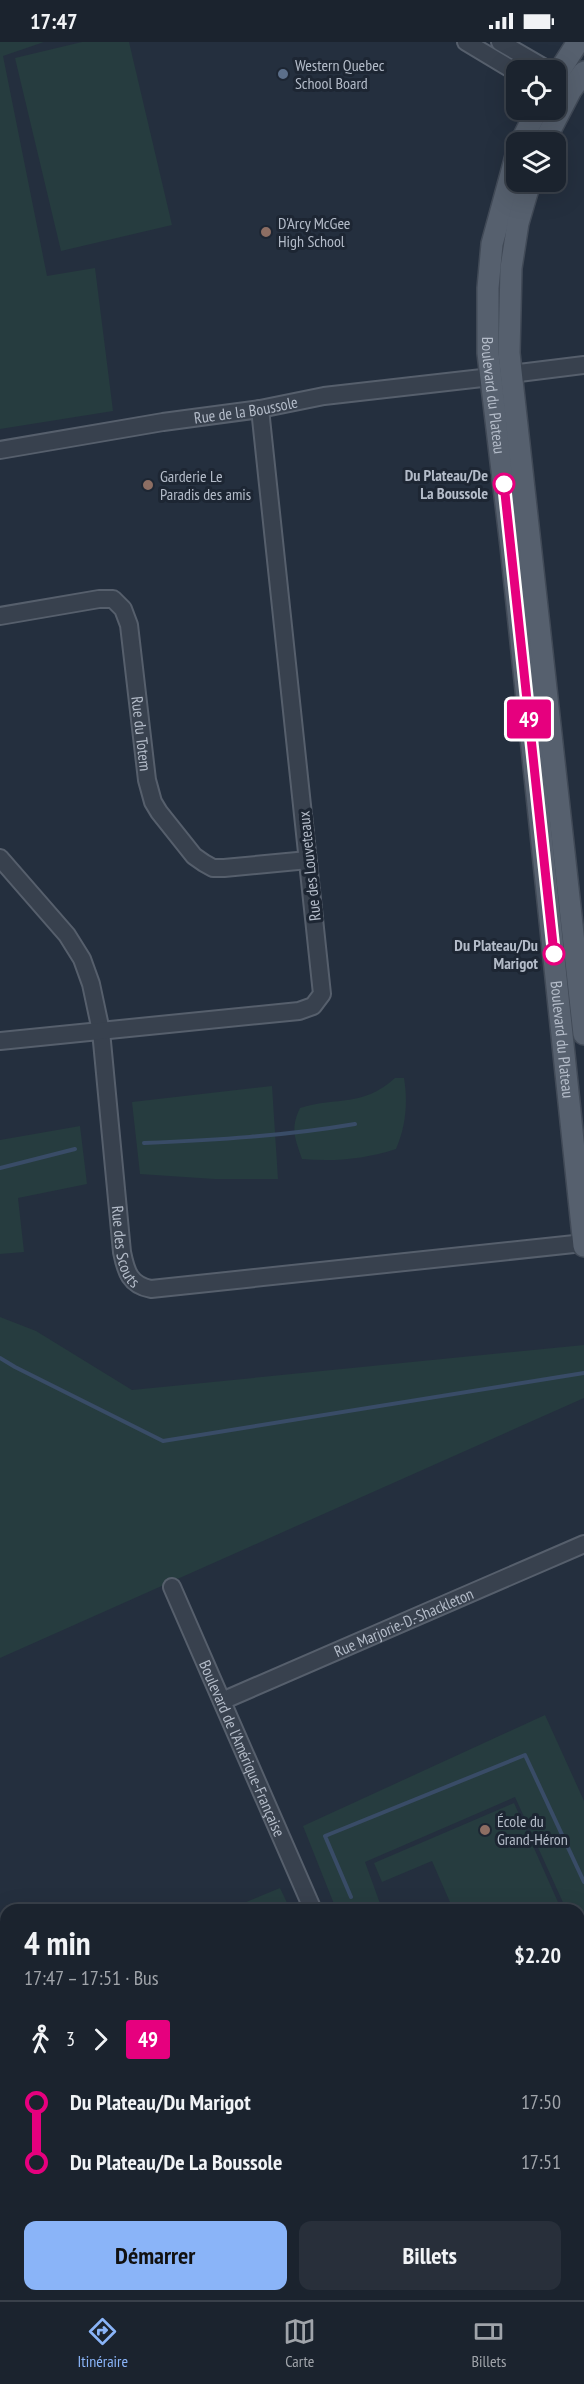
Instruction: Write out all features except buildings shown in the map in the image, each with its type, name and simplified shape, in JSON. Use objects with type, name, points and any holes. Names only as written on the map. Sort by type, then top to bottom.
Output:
[{"type":"main road","points":[[566,64],[578,42]]},
{"type":"main road","points":[[566,77],[584,72]]},
{"type":"main road","name":"Boulevard du Plateau","points":[[506,189],[497,219],[489,268],[488,327],[501,375],[582,1002],[584,1034]]},
{"type":"main road","name":"Boulevard du Plateau","points":[[527,192],[518,223],[511,268],[509,343],[501,375],[559,1004],[584,1244]]},
{"type":"street","points":[[466,42],[506,66]]},
{"type":"street","points":[[500,42],[527,60]]},
{"type":"street","name":"Rue de la Boussole","points":[[0,450],[163,422],[260,409],[324,396],[584,365]]},
{"type":"street","name":"Rue des Louveteaux","points":[[0,1041],[299,1011],[313,1006],[322,994],[260,409]]},
{"type":"street","name":"Rue du Totem","points":[[0,616],[99,599],[113,599],[123,609],[129,625],[147,780],[151,796],[159,812],[194,856],[213,867],[308,860]]},
{"type":"street","name":"Rue des Scouts","points":[[0,858],[75,946],[88,972],[100,1031],[122,1252],[128,1274],[138,1285],[151,1289],[584,1244]]},
{"type":"street","points":[[559,1004],[582,1002]]},
{"type":"street","name":"Rue Marjorie-D.-Shackleton","points":[[222,1701],[584,1544]]},
{"type":"street","name":"Boulevard de l'Amérique-Française","points":[[172,1587],[310,1904]]},
{"type":"green space","points":[[0,42],[44,42],[3,56],[47,276],[95,268],[113,411],[0,429]]},
{"type":"green space","points":[[82,42],[129,42],[172,225],[61,251],[15,58]]},
{"type":"green space","points":[[395,1078],[404,1078],[406,1096],[404,1123],[396,1149],[349,1159],[302,1159],[294,1128],[300,1108],[360,1098],[371,1094]]},
{"type":"green space","points":[[272,1086],[278,1179],[215,1179],[140,1174],[132,1102]]},
{"type":"green space","points":[[80,1126],[87,1184],[18,1198],[24,1252],[0,1254],[0,1140]]},
{"type":"green space","points":[[0,1317],[36,1331],[132,1390],[584,1345],[584,1398],[0,1658]]},
{"type":"green space","points":[[545,1715],[584,1801],[584,1904],[564,1904],[515,1797],[365,1862],[380,1904],[334,1904],[303,1826]]},
{"type":"green space","name":"École du Grand-Héron","points":[[514,1803],[559,1904],[451,1904],[432,1861],[382,1882],[374,1863]]},
{"type":"green space","points":[[280,1888],[288,1904],[241,1904]]},
{"type":"waterway","points":[[144,1143],[250,1137],[355,1124]]},
{"type":"waterway","points":[[0,1168],[75,1149]]},
{"type":"waterway","points":[[0,1358],[163,1441],[584,1373]]},
{"type":"waterway","points":[[351,1897],[325,1836],[525,1755],[584,1882]]},
{"type":"bus line","name":"49","points":[[504,484],[554,954]]},
{"type":"place","name":"Western Quebec School Board","points":[[283,74]]},
{"type":"place","name":"D'Arcy McGee High School","points":[[266,232]]},
{"type":"place","name":"Du Plateau/De La Boussole","points":[[504,484]]},
{"type":"place","name":"Garderie Le Paradis des amis","points":[[148,485]]},
{"type":"place","name":"Du Plateau/Du Marigot","points":[[554,954]]},
{"type":"place","name":"École du Grand-Héron","points":[[485,1830]]}]
